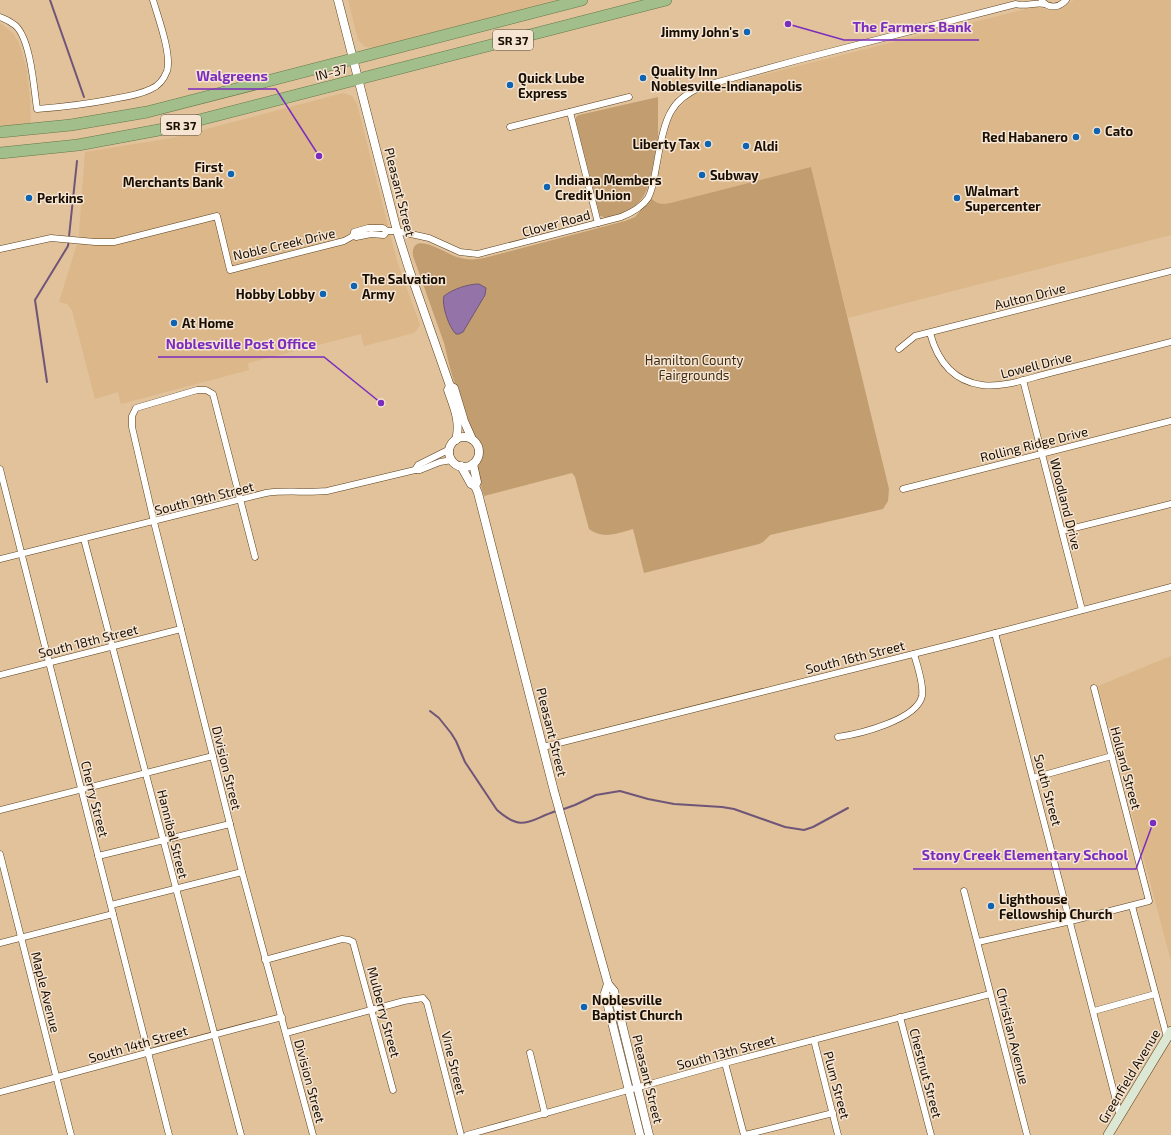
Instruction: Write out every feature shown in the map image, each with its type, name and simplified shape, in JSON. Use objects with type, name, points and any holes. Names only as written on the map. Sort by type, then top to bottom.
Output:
[{"type":"highway","name":"IN-37","points":[[1,133],[71,125],[147,112],[582,0]]},
{"type":"highway","name":"IN-37","points":[[0,153],[71,146],[138,135],[186,124],[666,0]]},
{"type":"main road","name":"Greenfield Avenue","points":[[1108,1135],[1169,1034]]},
{"type":"street","points":[[0,17],[7,19],[17,27],[24,38],[37,109],[83,105],[128,96],[151,89],[162,81],[167,71],[167,51],[153,0]]},
{"type":"street","name":"Pleasant Street","points":[[338,0],[397,231],[450,386],[454,388],[464,421],[472,439]]},
{"type":"street","name":"Clover Road","points":[[397,231],[429,238],[460,252],[472,254],[484,253],[628,214],[648,198],[653,185],[658,156],[667,120],[672,109],[687,94],[700,87],[1017,2],[1020,6],[1043,2],[1053,7],[1058,6],[1066,0]]},
{"type":"street","points":[[510,127],[629,97]]},
{"type":"street","points":[[570,112],[598,223]]},
{"type":"street","name":"Noble Creek Drive","points":[[0,249],[51,238],[95,242],[114,242],[217,216],[230,270],[344,241],[353,236],[354,232],[368,228],[383,228],[387,231],[397,231]]},
{"type":"street","name":"Aulton Drive","points":[[899,349],[915,336],[1171,271]]},
{"type":"street","name":"Lowell Drive","points":[[930,333],[933,345],[939,357],[944,364],[960,378],[981,385],[993,386],[1023,380],[1171,342]]},
{"type":"street","name":"Woodland Drive","points":[[1023,380],[1082,610]]},
{"type":"street","name":"Pleasant Street","points":[[450,386],[448,390],[458,425],[456,440]]},
{"type":"street","name":"Division Street","points":[[241,499],[213,394],[206,390],[198,390],[139,406],[133,413],[131,423],[154,522],[242,872],[313,1135]]},
{"type":"street","name":"Rolling Ridge Drive","points":[[903,490],[1171,421]]},
{"type":"street","points":[[463,437],[472,439],[476,442],[479,451],[478,456],[473,464],[469,466],[461,466],[450,457],[450,449],[452,444],[456,440],[463,437]]},
{"type":"street","name":"South 19th Street","points":[[415,470],[418,465],[450,449]]},
{"type":"street","name":"South 19th Street","points":[[0,559],[154,522],[241,499],[278,491],[326,491],[420,470],[440,462],[452,460]]},
{"type":"street","name":"Pleasant Street","points":[[473,464],[477,482],[475,486]]},
{"type":"street","name":"Pleasant Street","points":[[461,466],[472,484],[475,486],[480,500],[543,747],[608,984],[614,992],[649,1135]]},
{"type":"street","name":"Cherry Street","points":[[0,469],[169,1135]]},
{"type":"street","points":[[241,499],[255,557]]},
{"type":"street","points":[[1062,531],[1171,504]]},
{"type":"street","name":"Hannibal Street","points":[[84,539],[241,1135]]},
{"type":"street","name":"South 16th Street","points":[[543,747],[914,654],[1171,587]]},
{"type":"street","name":"South 18th Street","points":[[0,675],[181,629]]},
{"type":"street","name":"South Street","points":[[995,633],[1071,921],[1120,1116]]},
{"type":"street","points":[[838,737],[872,729],[909,713],[916,707],[922,698],[923,690],[914,654]]},
{"type":"street","name":"Holland Street","points":[[1094,688],[1149,901],[1132,906]]},
{"type":"street","points":[[0,810],[213,756]]},
{"type":"street","points":[[1033,778],[1112,756]]},
{"type":"street","points":[[98,856],[230,824]]},
{"type":"street","name":"Maple Avenue","points":[[0,854],[71,1135]]},
{"type":"street","points":[[111,905],[242,872]]},
{"type":"street","name":"Christian Avenue","points":[[964,891],[1027,1135]]},
{"type":"street","points":[[978,942],[1132,906],[1155,994],[1169,1034]]},
{"type":"street","points":[[0,943],[113,914]]},
{"type":"street","name":"Mulberry Street","points":[[265,960],[342,939],[351,941],[354,944],[393,1090]]},
{"type":"street","name":"Pleasant Street","points":[[608,984],[605,993],[640,1135]]},
{"type":"street","name":"South 13th Street","points":[[468,1135],[725,1063],[990,994]]},
{"type":"street","points":[[1094,1011],[1155,994]]},
{"type":"street","name":"Vine Street","points":[[372,1011],[419,998],[423,998],[427,1003],[461,1135]]},
{"type":"street","points":[[286,1034],[372,1011]]},
{"type":"street","name":"South 14th Street","points":[[0,1092],[282,1017]]},
{"type":"street","name":"Chestnut Street","points":[[900,1018],[931,1135]]},
{"type":"street","name":"Plum Street","points":[[814,1040],[838,1135]]},
{"type":"street","points":[[530,1053],[545,1114]]},
{"type":"street","points":[[725,1063],[744,1135],[833,1113]]},
{"type":"shaded area","points":[[348,0],[565,0],[373,48],[365,47],[358,40]]},
{"type":"shaded area","points":[[1074,0],[1171,0],[1171,235],[848,318],[811,167],[674,202],[661,204],[654,202],[651,198],[656,188],[668,127],[672,118],[677,110],[689,98],[702,90],[1030,8],[1038,7],[1043,9],[1064,6]]},
{"type":"shaded area","points":[[0,23],[13,33],[22,52],[27,71],[31,125],[0,126]]},
{"type":"shaded area","points":[[343,93],[352,96],[357,104],[397,261],[420,325],[416,331],[414,333],[364,346],[361,334],[248,363],[249,370],[121,404],[118,392],[95,399],[72,310],[67,304],[59,302],[79,234],[85,152],[172,138]]},
{"type":"shaded area","points":[[479,284],[486,288],[485,295],[463,332],[456,334],[446,316],[443,300],[444,296],[461,287]]},
{"type":"shaded area","points":[[1171,656],[1171,961],[1098,686]]},
{"type":"green space","points":[[658,97],[658,138],[649,185],[646,192],[638,204],[628,211],[607,218],[600,216],[576,117],[579,115]]},
{"type":"green space","name":"Hamilton County Fairgrounds","points":[[811,167],[889,489],[888,501],[883,509],[770,535],[759,544],[644,573],[633,529],[616,534],[605,535],[589,529],[575,477],[572,473],[484,496],[476,469],[481,450],[467,425],[444,343],[413,256],[414,248],[417,244],[423,243],[430,245],[461,258],[484,258],[625,221],[635,217],[651,198],[662,204],[668,203]]},
{"type":"waterway","points":[[50,0],[84,97]]},
{"type":"waterway","points":[[47,382],[35,300],[68,246],[77,161]]},
{"type":"waterway","points":[[430,711],[439,718],[451,733],[465,762],[497,810],[513,821],[520,823],[532,821],[556,811]]},
{"type":"waterway","points":[[561,810],[596,795],[620,791],[648,799],[674,804],[734,809],[785,827],[804,830],[813,827],[848,808]]},
{"type":"place","name":"The Farmers Bank","points":[[788,24]]},
{"type":"place","name":"Jimmy John's","points":[[747,32]]},
{"type":"place","name":"Quality Inn Noblesville-Indianapolis","points":[[643,78]]},
{"type":"place","name":"Quick Lube Express","points":[[510,85]]},
{"type":"place","name":"Cato","points":[[1097,131]]},
{"type":"place","name":"Red Habanero","points":[[1076,137]]},
{"type":"place","name":"Liberty Tax","points":[[708,144]]},
{"type":"place","name":"Aldi","points":[[746,146]]},
{"type":"place","name":"Walgreens","points":[[319,156]]},
{"type":"place","name":"First Merchants Bank","points":[[231,174]]},
{"type":"place","name":"Subway","points":[[702,175]]},
{"type":"place","name":"Indiana Members Credit Union","points":[[547,187]]},
{"type":"place","name":"Perkins","points":[[29,198]]},
{"type":"place","name":"Walmart Supercenter","points":[[957,198]]},
{"type":"place","name":"The Salvation Army","points":[[354,286]]},
{"type":"place","name":"Hobby Lobby","points":[[323,294]]},
{"type":"place","name":"At Home","points":[[174,323]]},
{"type":"place","name":"Noblesville Post Office","points":[[381,403]]},
{"type":"place","name":"Stony Creek Elementary School","points":[[1153,823]]},
{"type":"place","name":"Lighthouse Fellowship Church","points":[[991,906]]},
{"type":"place","name":"Noblesville Baptist Church","points":[[584,1007]]}]
